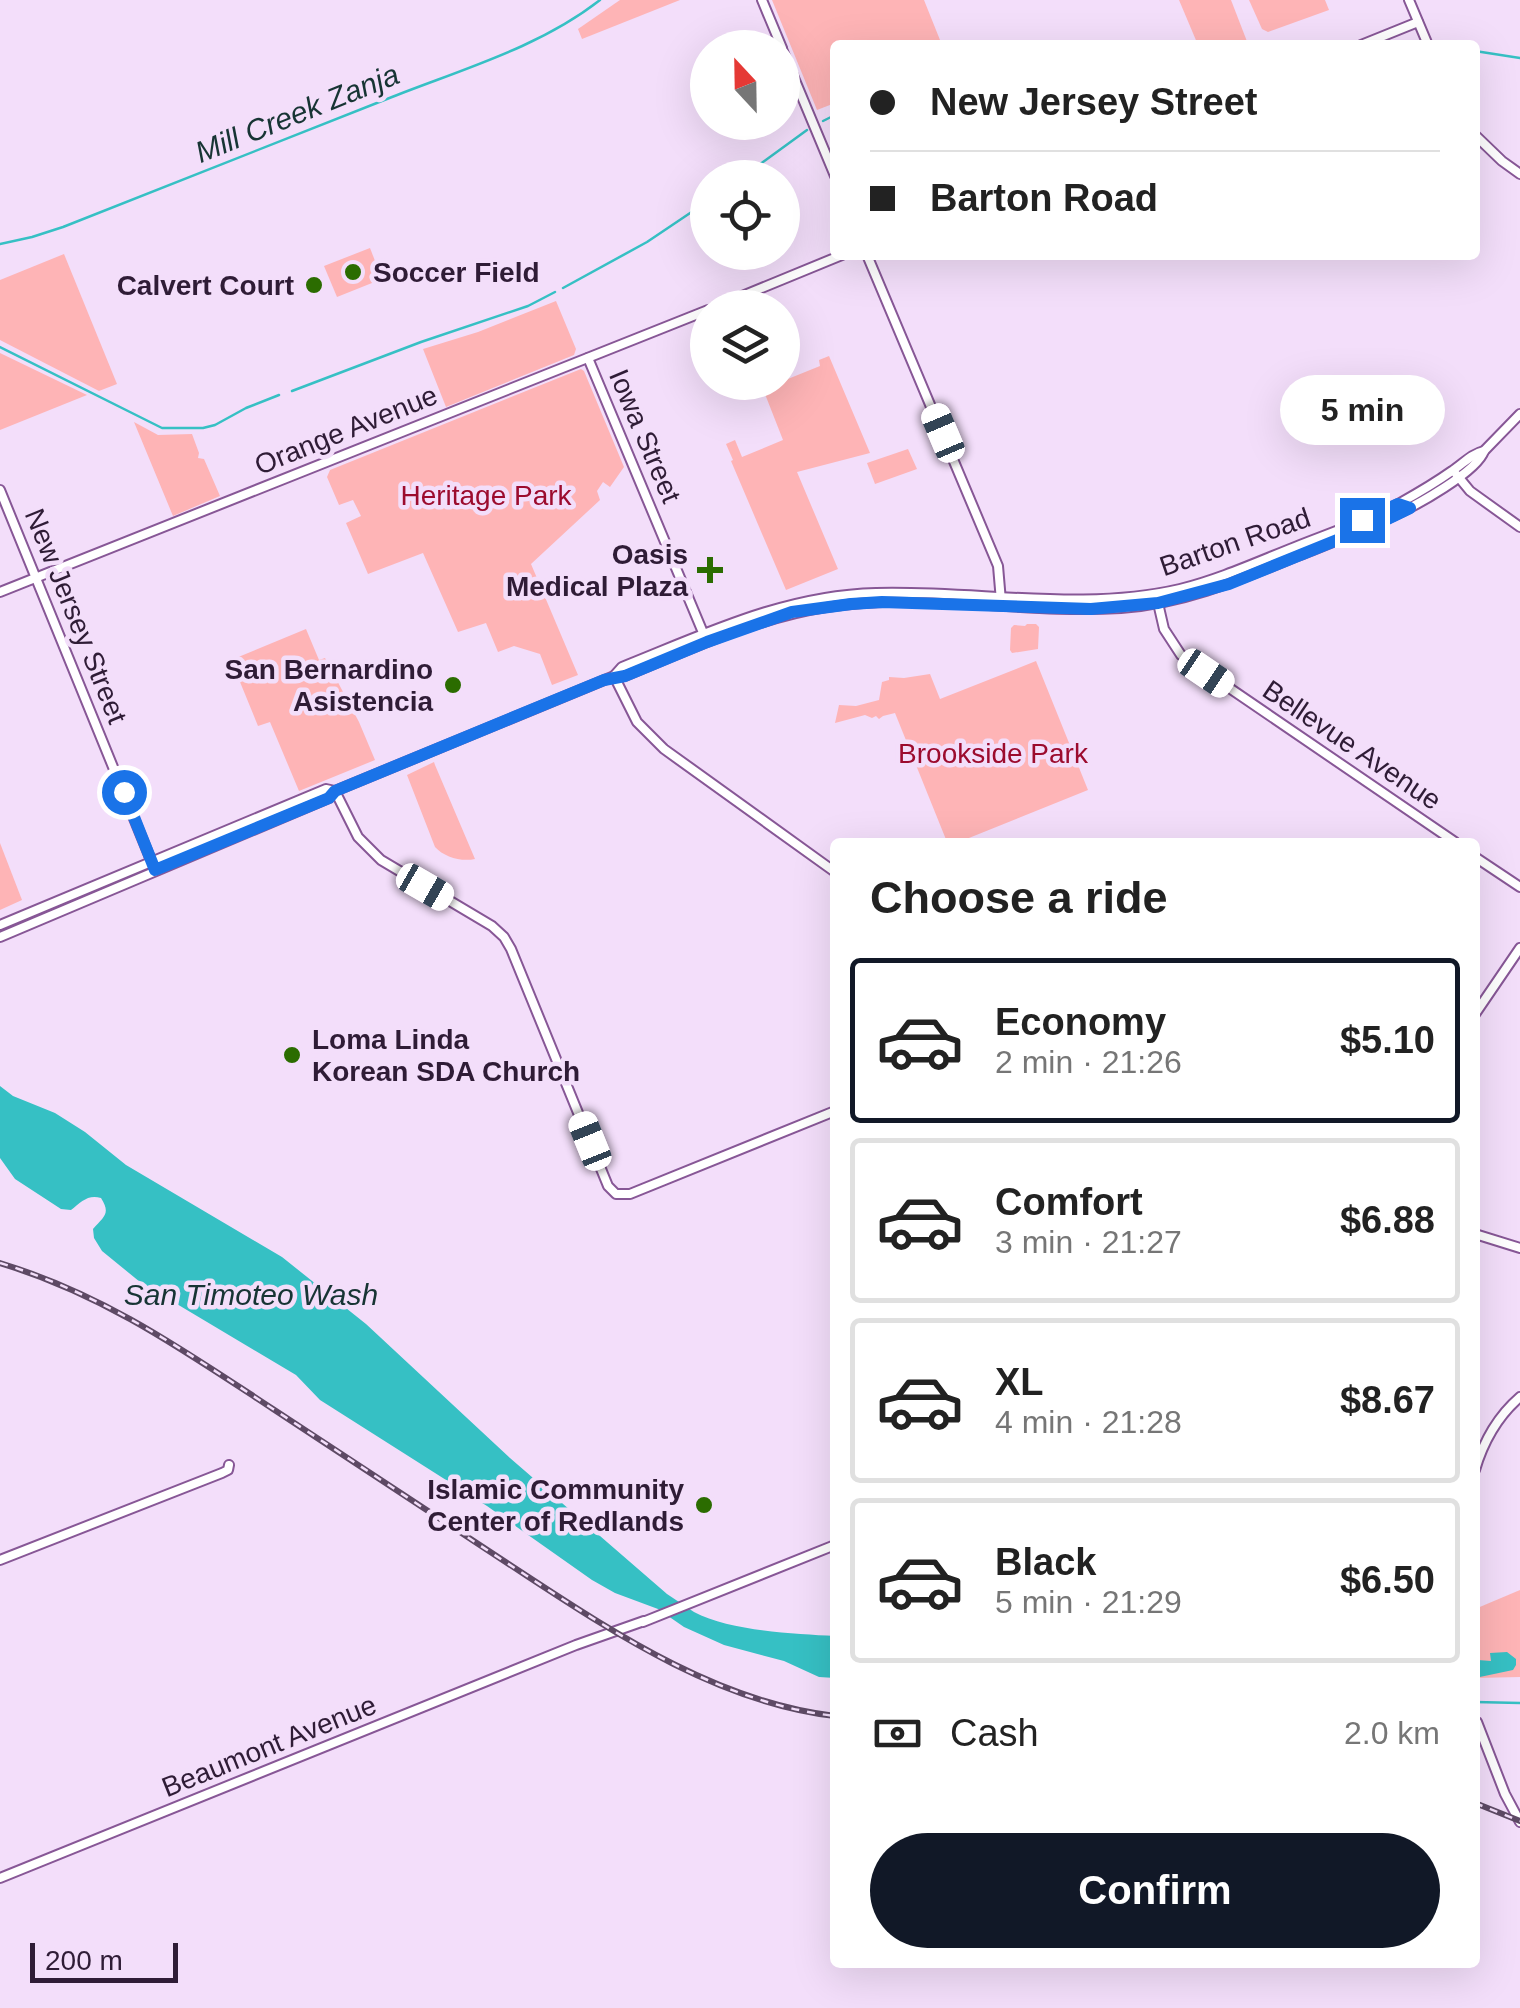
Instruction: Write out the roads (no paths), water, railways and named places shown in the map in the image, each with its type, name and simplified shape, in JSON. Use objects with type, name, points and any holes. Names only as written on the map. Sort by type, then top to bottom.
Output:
[{"type":"main road","points":[[762,0],[774,30]]},
{"type":"main road","points":[[1409,0],[1426,40]]},
{"type":"main road","points":[[1373,40],[1418,22]]},
{"type":"main road","points":[[800,91],[830,164]]},
{"type":"main road","points":[[1480,139],[1520,174]]},
{"type":"main road","name":"Orange Avenue","points":[[756,290],[830,260]]},
{"type":"main road","points":[[869,260],[998,566],[1002,602]]},
{"type":"main road","name":"Orange Avenue","points":[[0,592],[690,317]]},
{"type":"main road","name":"Iowa Street","points":[[588,358],[705,638]]},
{"type":"main road","name":"Barton Road","points":[[0,937],[326,789],[335,791],[758,613],[882,602],[1157,598],[1229,584],[1379,523],[1429,497],[1477,452],[1484,451],[1520,414]]},
{"type":"main road","points":[[1456,473],[1470,491],[1520,526]]},
{"type":"main road","name":"Barton Road","points":[[1157,598],[1362,520],[1456,473]]},
{"type":"main road","points":[[1429,497],[1428,491],[1442,477]]},
{"type":"main road","name":"New Jersey Street","points":[[0,490],[153,866]]},
{"type":"main road","points":[[1398,504],[1410,508]]},
{"type":"main road","name":"Bellevue Avenue","points":[[1157,598],[1164,629],[1181,655],[1449,838]]},
{"type":"main road","points":[[614,676],[637,722],[664,748],[830,868]]},
{"type":"main road","points":[[335,791],[358,837],[381,860],[504,937],[608,1186],[616,1194],[630,1194],[830,1113]]},
{"type":"main road","points":[[1480,859],[1520,887]]},
{"type":"main road","name":"Barton Road","points":[[0,925],[153,866]]},
{"type":"main road","points":[[1480,1007],[1520,948]]},
{"type":"main road","points":[[1480,1236],[1520,1248]]},
{"type":"main road","points":[[1480,1455],[1495,1426],[1520,1397]]},
{"type":"main road","points":[[0,1560],[222,1473],[229,1465]]},
{"type":"main road","name":"Beaumont Avenue","points":[[0,1878],[830,1547]]},
{"type":"main road","points":[[1480,1729],[1520,1814]]},
{"type":"main road","points":[[1480,1734],[1520,1822]]},
{"type":"water","name":"San Timoteo Wash","points":[[0,1086],[13,1096],[55,1113],[126,1165],[282,1257],[366,1324],[510,1458],[667,1594],[694,1612],[744,1627],[830,1636],[830,1678],[724,1645],[684,1627],[658,1609],[592,1580],[487,1506],[320,1400],[296,1375],[140,1282],[102,1251],[94,1238],[93,1229],[106,1211],[101,1198],[88,1198],[71,1210],[61,1209],[15,1179],[0,1158]]},
{"type":"water","points":[[1507,1652],[1516,1659],[1516,1665],[1513,1670],[1480,1677],[1480,1660],[1491,1661],[1490,1653]]},
{"type":"waterway","name":"Mill Creek Zanja","points":[[0,244],[63,227],[500,56],[552,31],[600,0]]},
{"type":"waterway","points":[[1480,52],[1520,58]]},
{"type":"waterway","points":[[823,121],[830,118]]},
{"type":"waterway","points":[[766,160],[807,130]]},
{"type":"waterway","points":[[563,288],[647,242],[690,213]]},
{"type":"waterway","points":[[292,391],[528,306],[555,292]]},
{"type":"waterway","points":[[0,347],[162,428],[215,425],[279,395]]},
{"type":"waterway","points":[[1480,1702],[1520,1703]]},
{"type":"railway","points":[[0,1263],[74,1291],[175,1345],[636,1644],[752,1697],[830,1715]]},
{"type":"railway","points":[[1480,1805],[1520,1821]]},
{"type":"place","name":"Soccer Field","points":[[353,272]]},
{"type":"place","name":"Calvert Court","points":[[314,285]]},
{"type":"place","name":"Oasis Medical Plaza","points":[[710,570]]},
{"type":"place","name":"San Bernardino Asistencia","points":[[453,685]]},
{"type":"place","name":"Loma Linda Korean SDA Church","points":[[292,1055]]},
{"type":"place","name":"Islamic Community Center of Redlands","points":[[704,1505]]},
{"type":"park label","name":"Heritage Park","points":[[486,495]]},
{"type":"park label","name":"Brookside Park","points":[[993,753]]}]
